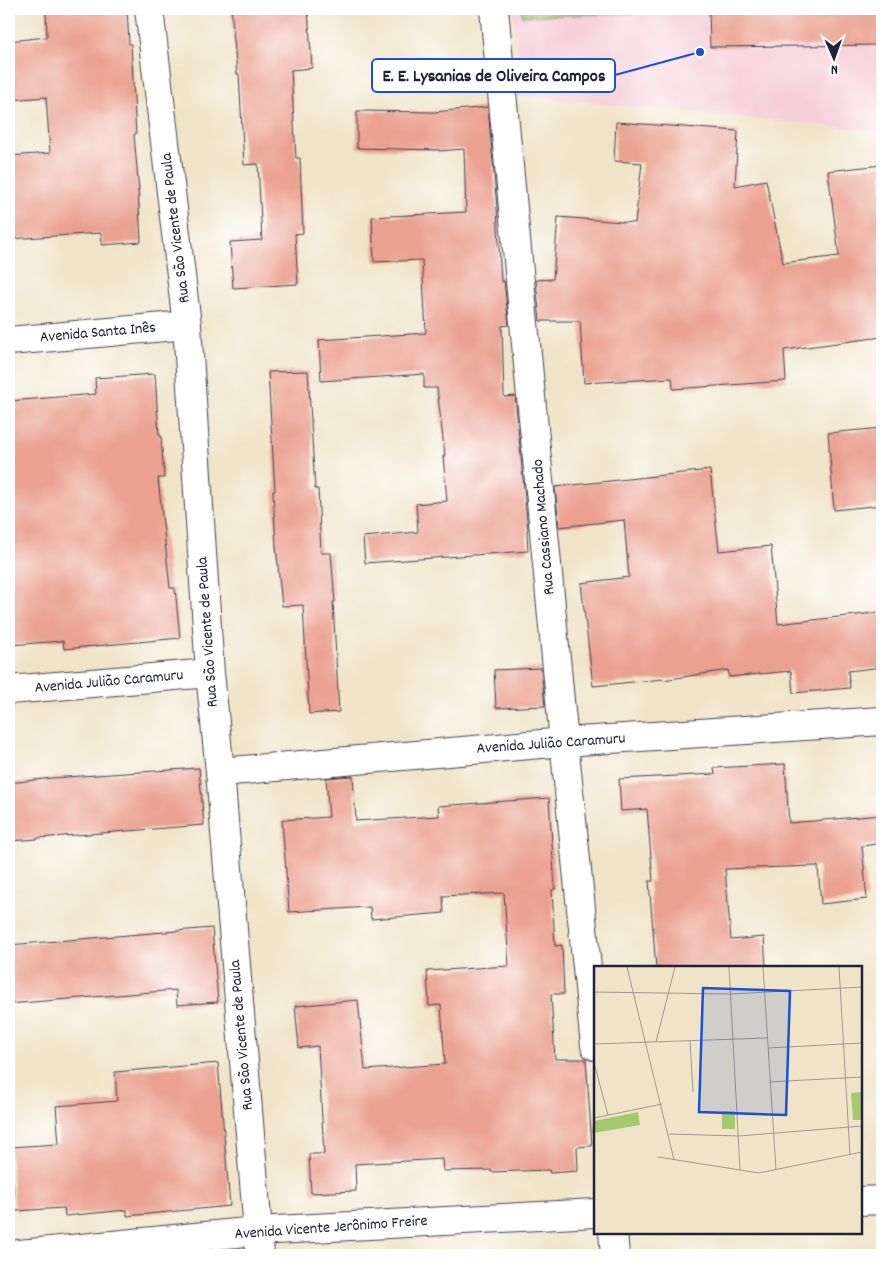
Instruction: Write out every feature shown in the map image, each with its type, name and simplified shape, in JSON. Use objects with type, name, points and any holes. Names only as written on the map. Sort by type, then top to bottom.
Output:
[{"type":"street","name":"Rua São Vicente de Paula","points":[[149,9],[187,325],[210,673],[259,1243]]},
{"type":"street","name":"Rua Cassiano Machado","points":[[494,9],[594,1036]]},
{"type":"street","name":"Avenida Santa Inês","points":[[9,341],[187,325]]},
{"type":"street","name":"Avenida Julião Caramuru","points":[[9,690],[210,673]]},
{"type":"street","name":"Avenida Julião Caramuru","points":[[220,772],[564,742],[882,721]]},
{"type":"street","points":[[861,1201],[882,1200]]},
{"type":"street","name":"Avenida Vicente Jerônimo Freire","points":[[9,1255],[259,1243],[594,1212]]},
{"type":"street","points":[[613,1234],[615,1255]]},
{"type":"shaded area","points":[[513,9],[882,9],[882,131],[522,96]]},
{"type":"green space","points":[[522,9],[648,9],[649,13],[522,16]]},
{"type":"building","points":[[46,9],[127,9],[129,44],[131,44],[136,134],[134,135],[141,242],[102,245],[101,233],[9,239],[9,156],[50,153],[46,97],[9,100],[9,41],[47,37]]},
{"type":"building","points":[[231,9],[308,9],[312,68],[291,70],[296,158],[300,158],[303,233],[295,234],[298,284],[233,288],[230,242],[262,240],[258,164],[244,165],[239,74],[237,74]]},
{"type":"building","points":[[709,9],[882,9],[882,45],[710,47]]},
{"type":"building","points":[[488,107],[501,282],[504,281],[509,325],[502,326],[504,397],[515,396],[528,530],[528,551],[365,563],[363,537],[418,532],[416,504],[447,501],[443,456],[445,456],[437,388],[424,388],[424,374],[321,381],[319,340],[426,333],[422,260],[374,262],[372,217],[466,212],[464,149],[439,151],[357,148],[357,111],[434,112]]},
{"type":"building","points":[[616,122],[738,131],[735,186],[766,180],[783,263],[839,256],[828,171],[882,165],[882,337],[784,350],[786,381],[673,389],[672,378],[584,383],[580,321],[540,321],[536,280],[553,279],[558,217],[635,223],[642,163],[614,161]]},
{"type":"building","points":[[308,371],[315,489],[318,489],[321,553],[331,553],[335,602],[333,602],[339,712],[309,714],[303,605],[282,606],[276,546],[273,491],[275,491],[268,372]]},
{"type":"building","points":[[155,374],[164,478],[158,478],[170,588],[175,588],[180,638],[64,649],[63,641],[9,645],[9,401],[96,394],[95,378]]},
{"type":"building","points":[[882,428],[882,505],[834,510],[828,433]]},
{"type":"building","points":[[710,470],[719,551],[771,546],[778,624],[882,612],[882,667],[848,671],[850,688],[793,693],[791,671],[729,677],[728,670],[663,680],[593,686],[581,583],[629,577],[624,520],[559,527],[555,487]]},
{"type":"building","points":[[541,668],[545,706],[496,708],[494,670]]},
{"type":"building","points":[[785,764],[789,823],[882,815],[882,843],[862,846],[867,899],[821,904],[818,866],[725,869],[731,940],[764,937],[766,966],[656,966],[649,881],[653,881],[647,809],[621,811],[619,779],[715,774],[714,768]]},
{"type":"building","points":[[199,768],[204,825],[9,841],[9,783],[52,778]]},
{"type":"building","points":[[353,776],[356,821],[439,816],[438,806],[549,798],[555,889],[552,890],[555,946],[562,945],[564,994],[551,994],[555,1059],[586,1059],[592,1146],[577,1147],[578,1171],[550,1173],[549,1170],[443,1171],[442,1159],[355,1164],[356,1191],[311,1193],[309,1154],[324,1154],[318,1046],[299,1048],[295,1006],[358,1000],[365,1070],[445,1064],[441,1005],[429,1006],[427,971],[509,966],[504,893],[443,896],[444,913],[371,919],[370,907],[289,912],[282,820],[329,817],[326,778]]},
{"type":"building","points":[[212,928],[218,1002],[177,1005],[176,990],[9,1004],[9,945]]},
{"type":"building","points":[[218,1063],[230,1206],[127,1216],[127,1210],[65,1216],[64,1208],[15,1211],[10,1147],[59,1144],[56,1106],[117,1101],[115,1072]]},
{"type":"place","name":"E. E. Lysanias de Oliveira Campos","points":[[700,52]]}]
